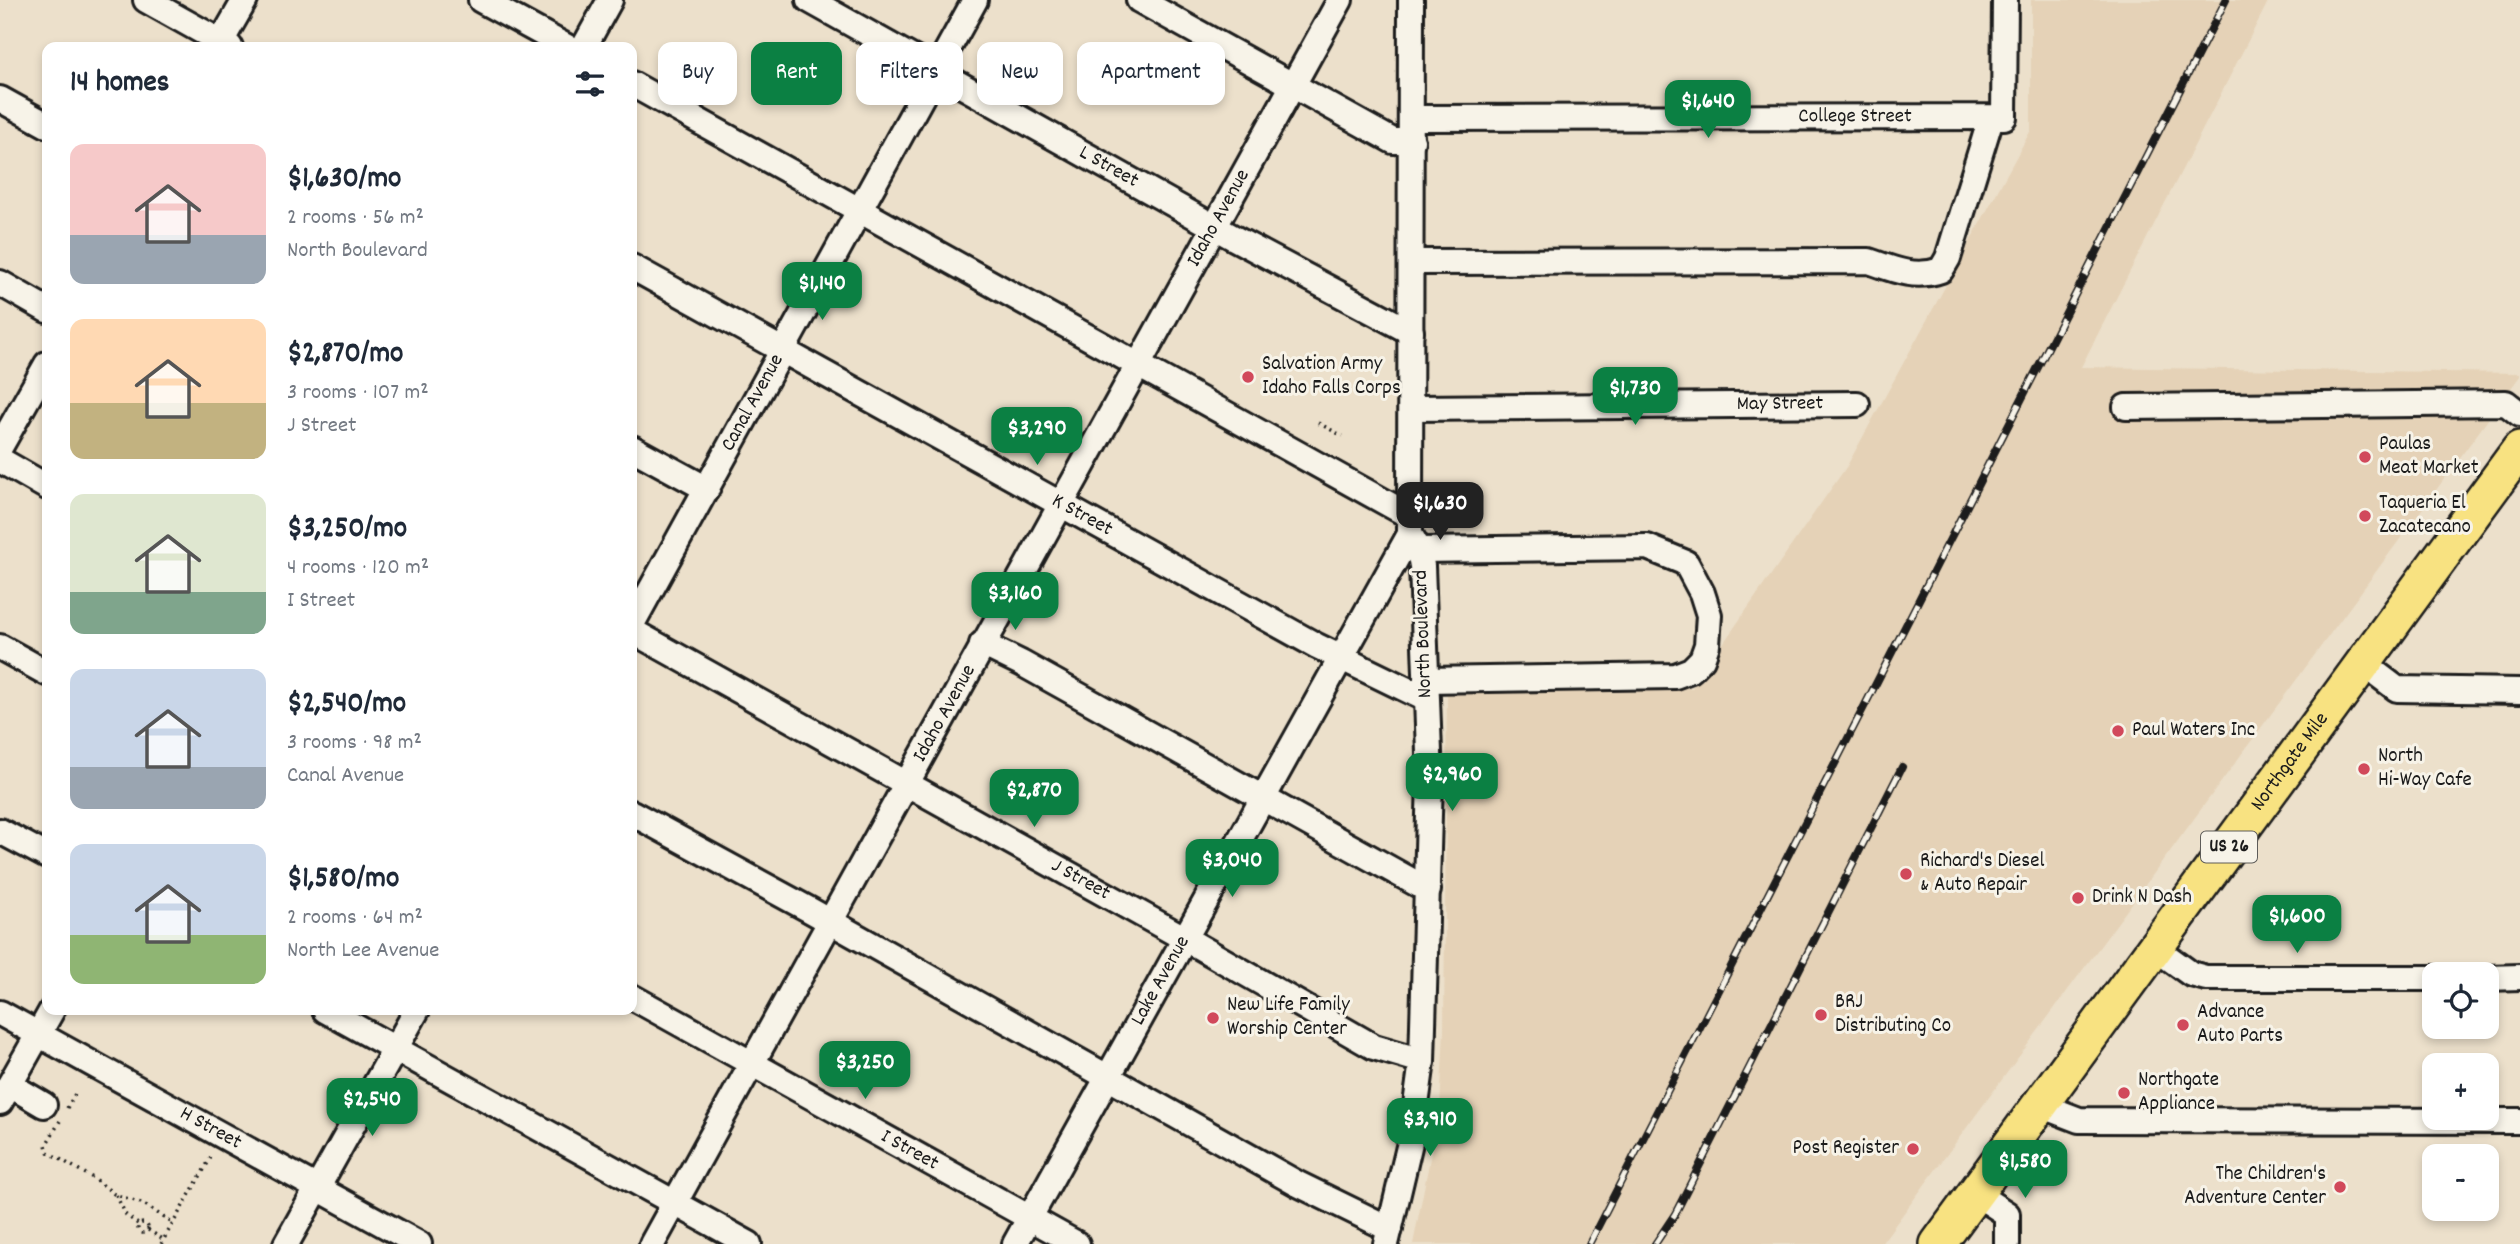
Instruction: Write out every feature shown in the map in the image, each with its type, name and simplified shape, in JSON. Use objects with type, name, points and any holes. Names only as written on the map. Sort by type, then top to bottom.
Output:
[{"type":"highway","name":"Northgate Mile","points":[[1938,1244],[2520,449]]},
{"type":"street","points":[[146,0],[216,42]]},
{"type":"street","points":[[225,42],[246,0]]},
{"type":"street","points":[[481,0],[558,42]]},
{"type":"street","points":[[587,42],[610,0]]},
{"type":"street","name":"L Street","points":[[809,0],[884,42]]},
{"type":"street","name":"Canal Avenue","points":[[952,42],[975,0]]},
{"type":"street","name":"College Street","points":[[1139,0],[1292,88],[1393,141],[1412,129],[1997,118]]},
{"type":"street","name":"Idaho Avenue","points":[[652,1244],[1213,225],[1340,0]]},
{"type":"street","name":"North Boulevard","points":[[1388,1237],[1412,1134],[1422,1061],[1428,890],[1430,779],[1426,690],[1413,533],[1411,0]]},
{"type":"street","points":[[1411,262],[1869,261],[1905,274],[1926,275],[1941,270],[1948,258],[1997,118],[2005,0]]},
{"type":"street","name":"L Street","points":[[963,86],[1411,332]]},
{"type":"street","points":[[637,87],[1137,365],[1413,533],[1647,547],[1686,563],[1702,593],[1709,615],[1707,645],[1702,659],[1691,670],[1675,676],[1426,690]]},
{"type":"street","points":[[0,99],[42,122]]},
{"type":"street","name":"Canal Avenue","points":[[637,615],[917,105]]},
{"type":"street","name":"K Street","points":[[637,270],[1340,658],[1426,690]]},
{"type":"street","points":[[0,284],[42,307]]},
{"type":"street","points":[[0,447],[42,373]]},
{"type":"street","points":[[2126,407],[2505,403],[2520,414]]},
{"type":"street","name":"May Street","points":[[1411,408],[1857,404]]},
{"type":"street","points":[[637,451],[707,489]]},
{"type":"street","points":[[0,460],[42,484]]},
{"type":"street","name":"Lake Avenue","points":[[1015,1244],[1262,797],[1413,533]]},
{"type":"street","name":"J Street","points":[[637,634],[1185,937],[1374,1047],[1422,1061]]},
{"type":"street","points":[[982,644],[1428,890]]},
{"type":"street","points":[[0,647],[42,670]]},
{"type":"street","points":[[2364,664],[2397,689],[2520,691]]},
{"type":"street","points":[[637,816],[830,921],[1388,1237]]},
{"type":"street","points":[[0,831],[42,853]]},
{"type":"street","points":[[2155,948],[2190,974],[2206,978],[2422,978]]},
{"type":"street","points":[[2499,978],[2520,977]]},
{"type":"street","name":"I Street","points":[[637,1001],[1077,1244]]},
{"type":"street","name":"H Street","points":[[0,1013],[39,1032],[419,1244]]},
{"type":"street","points":[[44,1105],[5,1094],[49,1015]]},
{"type":"street","points":[[334,1015],[749,1244]]},
{"type":"street","points":[[286,1244],[414,1015]]},
{"type":"street","points":[[2040,1105],[2079,1120],[2520,1121]]},
{"type":"street","points":[[1975,1193],[2007,1214],[2007,1244]]},
{"type":"path","points":[[1318,423],[1343,436]]},
{"type":"path","points":[[76,1092],[46,1149],[116,1195],[144,1204],[172,1223]]},
{"type":"path","points":[[116,1195],[126,1215],[139,1225],[140,1232],[148,1230],[162,1242],[216,1149]]},
{"type":"shaded area","points":[[2031,0],[2269,0],[2081,367],[2520,373],[2520,376],[1881,1244],[1413,1244],[1440,1108],[1444,1031],[1447,688],[1692,688],[1847,466],[2031,130]]},
{"type":"railway","points":[[1589,1244],[2226,0]]},
{"type":"railway","points":[[1655,1244],[1675,1214],[1902,767]]},
{"type":"place","name":"Salvation Army Idaho Falls Corps","points":[[1248,377]]},
{"type":"place","name":"Paulas Meat Market","points":[[2365,457]]},
{"type":"place","name":"Taqueria El Zacatecano","points":[[2365,516]]},
{"type":"place","name":"Paul Waters Inc","points":[[2118,731]]},
{"type":"place","name":"North Hi-Way Cafe","points":[[2364,769]]},
{"type":"place","name":"Richard's Diesel & Auto Repair","points":[[1906,874]]},
{"type":"place","name":"Drink N Dash","points":[[2078,898]]},
{"type":"place","name":"BRJ Distributing Co","points":[[1821,1015]]},
{"type":"place","name":"New Life Family Worship Center","points":[[1213,1018]]},
{"type":"place","name":"Advance Auto Parts","points":[[2183,1025]]},
{"type":"place","name":"Northgate Appliance","points":[[2124,1093]]},
{"type":"place","name":"Post Register","points":[[1913,1149]]},
{"type":"place","name":"The Children's Adventure Center","points":[[2340,1187]]}]
